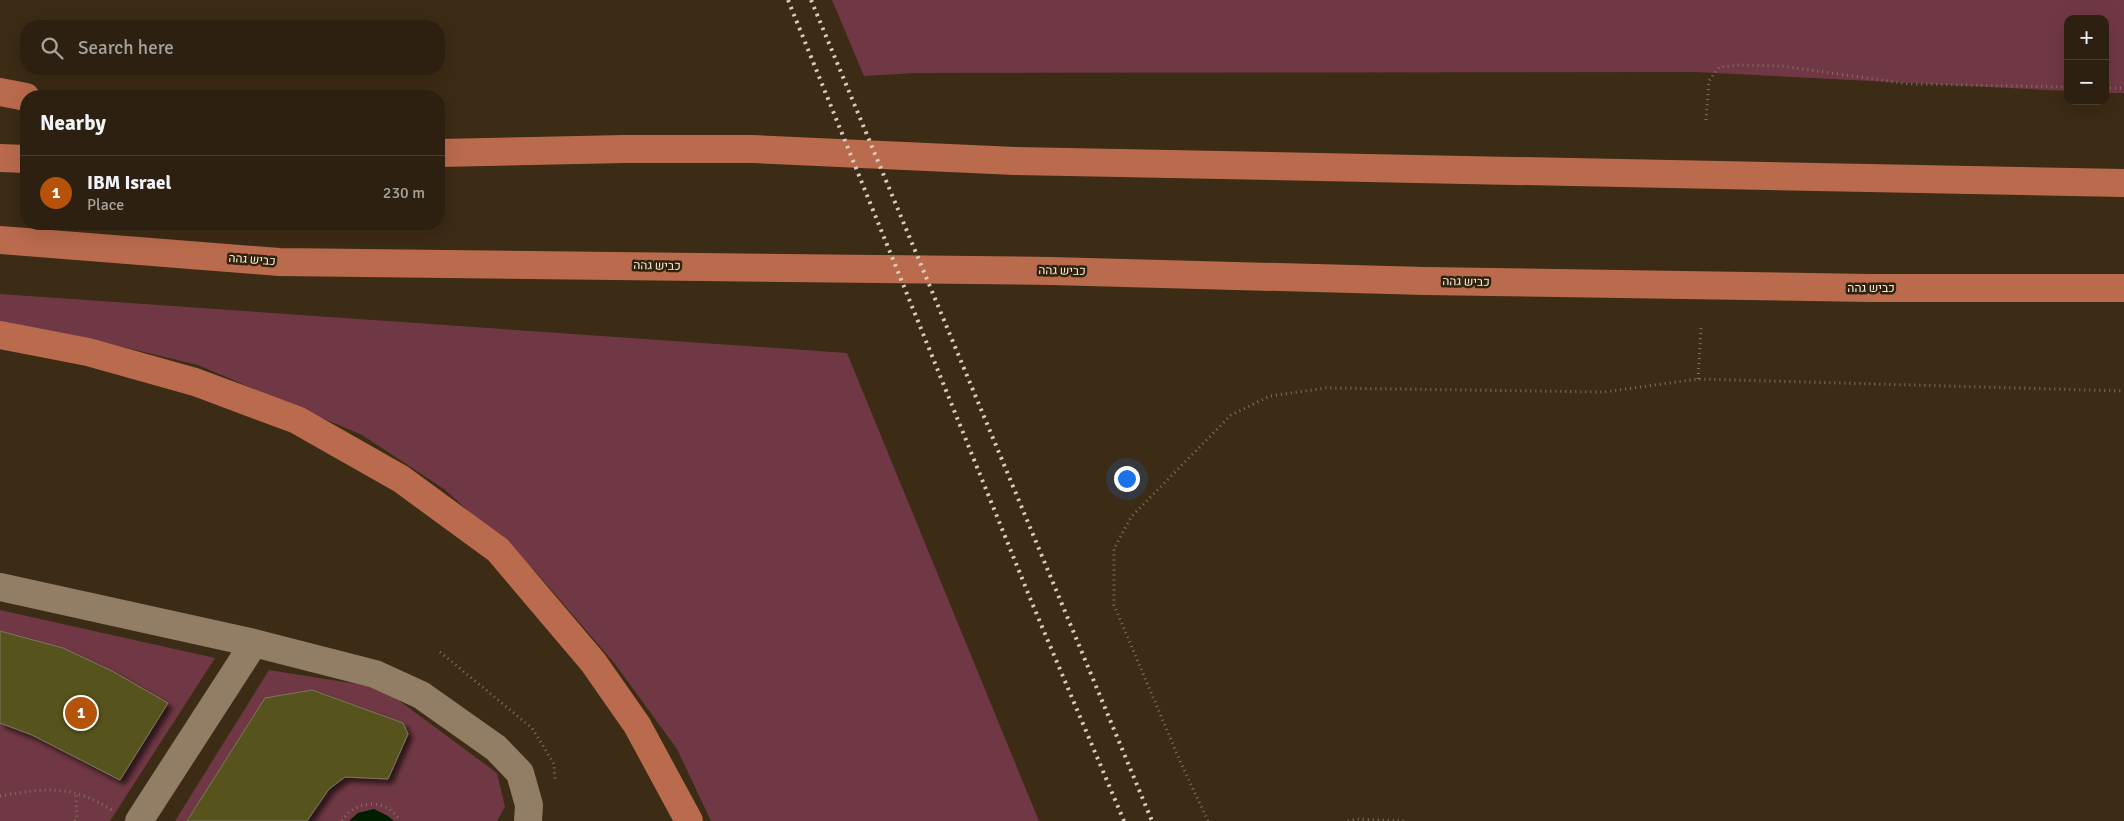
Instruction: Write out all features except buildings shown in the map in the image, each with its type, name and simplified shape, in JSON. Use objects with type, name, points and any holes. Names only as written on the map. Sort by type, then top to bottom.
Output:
[{"type":"highway","points":[[0,92],[20,96]]},
{"type":"highway","points":[[0,105],[20,107]]},
{"type":"highway","points":[[445,135],[625,149]]},
{"type":"highway","points":[[445,154],[625,149],[753,149],[1015,161],[2124,183]]},
{"type":"highway","points":[[0,158],[20,159]]},
{"type":"highway","name":"כביש גהה","points":[[0,240],[279,262],[1051,271],[1455,282],[1870,288],[2124,288]]},
{"type":"highway","points":[[0,335],[88,352],[195,382],[297,420],[401,479],[498,550],[593,662],[637,725],[689,821]]},
{"type":"street","points":[[0,587],[254,643],[375,674],[421,695],[496,748],[520,773],[529,805],[528,821]]},
{"type":"street","points":[[139,821],[254,643]]},
{"type":"path","points":[[1706,120],[1710,81],[1719,68],[1740,65],[1782,66],[1909,84],[2064,87]]},
{"type":"path","points":[[2109,88],[2124,88]]},
{"type":"path","points":[[1698,379],[1701,328]]},
{"type":"path","points":[[1208,821],[1180,761],[1114,605],[1114,549],[1131,517],[1232,415],[1270,396],[1326,388],[1604,392],[1698,379],[2124,391]]},
{"type":"path","points":[[0,796],[40,789],[76,792],[99,801]]},
{"type":"path","points":[[75,821],[77,818],[76,792]]},
{"type":"path","points":[[342,821],[355,807],[377,804],[392,810],[400,821]]},
{"type":"path","points":[[1348,821],[1356,819],[1405,821]]},
{"type":"shaded area","points":[[832,0],[2124,0],[2124,93],[2109,93],[2109,15],[2064,15],[2064,91],[1695,72],[915,73],[864,76]]},
{"type":"shaded area","points":[[0,294],[847,353],[1039,821],[711,821],[677,749],[615,664],[535,571],[444,489],[362,435],[198,365],[94,340],[0,325]]},
{"type":"shaded area","points":[[0,610],[215,658],[110,821],[0,821]]},
{"type":"shaded area","points":[[269,670],[382,688],[497,773],[505,807],[497,821],[175,821]]},
{"type":"shaded area","points":[[374,809],[394,821],[349,821],[358,813]]},
{"type":"railway","points":[[788,0],[1032,603],[1124,821]]},
{"type":"railway","points":[[811,0],[1152,821]]},
{"type":"place","name":"IBM Israel","points":[[81,713]]}]
